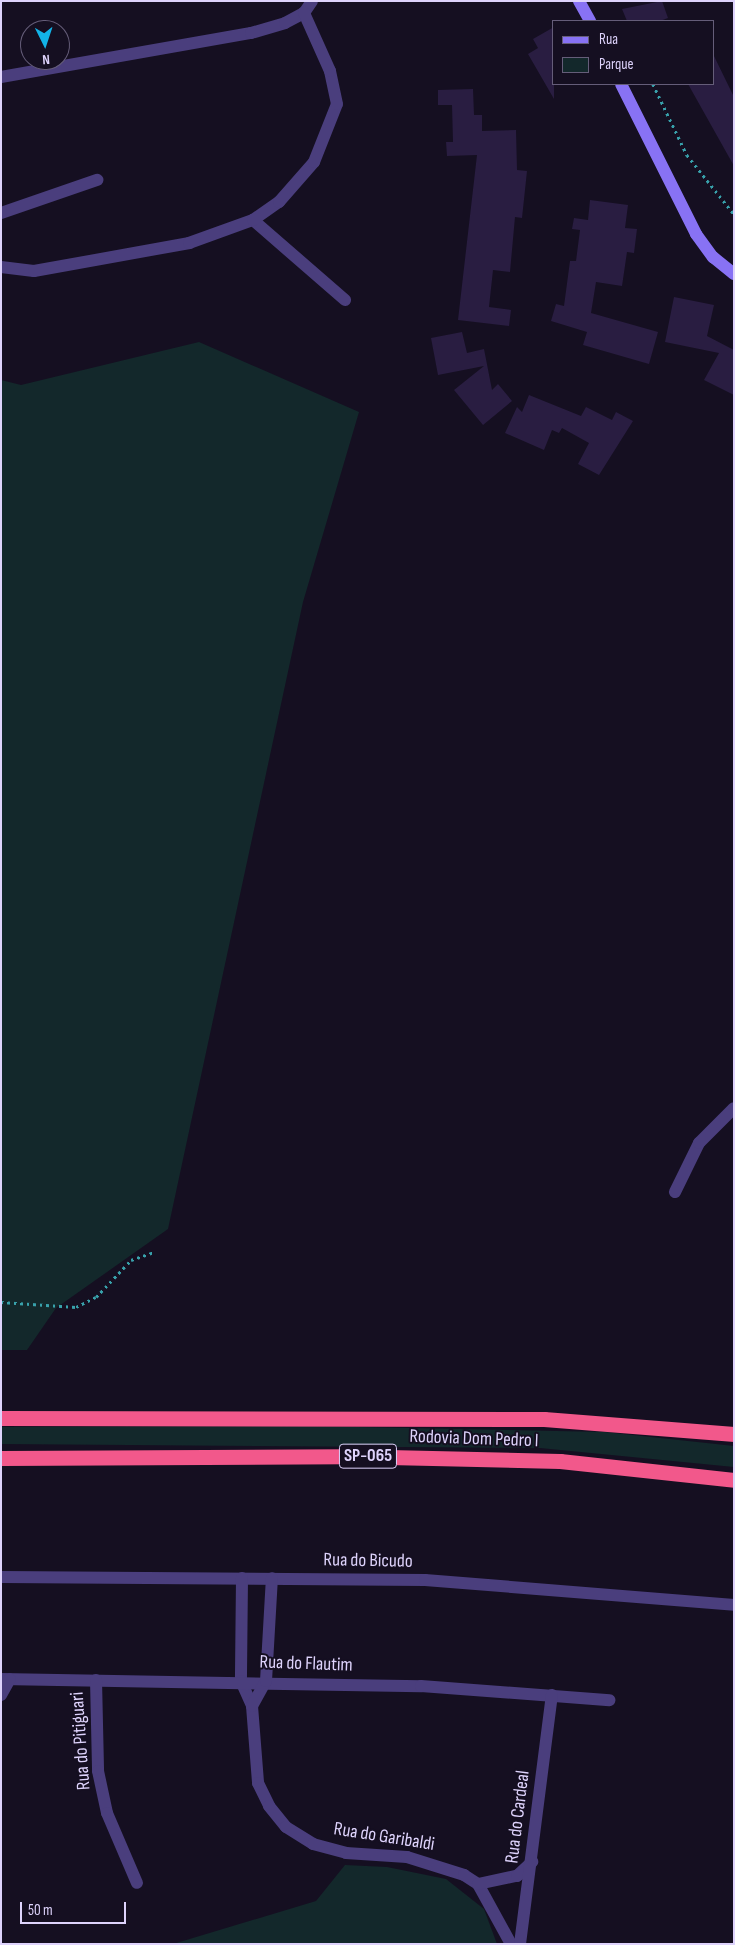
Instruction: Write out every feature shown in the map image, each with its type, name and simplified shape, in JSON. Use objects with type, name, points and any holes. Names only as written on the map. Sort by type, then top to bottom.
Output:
[{"type":"highway","name":"Rodovia Dom Pedro I","points":[[1,1418],[544,1419],[734,1434]]},
{"type":"highway","name":"Rodovia Dom Pedro I","points":[[1,1459],[344,1456],[560,1462],[734,1480]]},
{"type":"street","points":[[1,77],[204,44],[285,23],[304,12],[312,1]]},
{"type":"street","points":[[579,1],[589,20]]},
{"type":"street","points":[[1,267],[34,271],[101,260],[188,243],[253,220],[298,182],[331,128],[335,88],[304,12]]},
{"type":"street","points":[[622,85],[696,234],[713,257],[734,274]]},
{"type":"street","points":[[1,213],[97,180]]},
{"type":"street","points":[[253,220],[345,300]]},
{"type":"street","points":[[675,1192],[700,1143],[734,1108]]},
{"type":"street","name":"Rua do Bicudo","points":[[1,1576],[272,1578],[557,1587],[734,1605]]},
{"type":"street","name":"Rua do Garibaldi","points":[[242,1578],[241,1681],[252,1706],[258,1783],[286,1827],[313,1844],[436,1864],[478,1884]]},
{"type":"street","points":[[252,1706],[266,1681],[272,1578]]},
{"type":"street","points":[[1,1695],[6,1679]]},
{"type":"street","name":"Rua do Flautim","points":[[6,1679],[266,1681],[552,1695],[609,1700]]},
{"type":"street","name":"Rua do Pitiguari","points":[[96,1680],[98,1771],[107,1813],[137,1883]]},
{"type":"street","name":"Rua do Cardeal","points":[[520,1944],[552,1695]]},
{"type":"street","points":[[511,1944],[478,1884],[517,1876],[532,1862]]},
{"type":"path","points":[[653,85],[688,155],[734,214]]},
{"type":"path","points":[[1,1302],[76,1307],[96,1297],[131,1260],[154,1252]]},
{"type":"green space","points":[[199,342],[359,412],[303,602],[168,1229],[56,1308],[27,1350],[1,1350],[1,380],[21,385]]},
{"type":"green space","points":[[307,1426],[605,1432],[734,1446],[734,1467],[540,1448],[1,1444],[1,1427]]},
{"type":"green space","points":[[345,1865],[387,1867],[446,1879],[484,1909],[497,1944],[173,1944],[316,1901]]},
{"type":"building","points":[[662,1],[668,18],[663,20],[627,20],[622,9]]},
{"type":"building","points":[[552,28],[552,85],[554,85],[554,99],[528,54],[538,48],[533,39]]},
{"type":"building","points":[[715,58],[734,97],[734,166],[689,85],[715,85]]},
{"type":"building","points":[[473,89],[474,115],[482,115],[482,131],[516,130],[517,170],[527,171],[522,218],[515,217],[510,272],[493,270],[489,307],[511,310],[509,326],[458,320],[477,155],[447,156],[446,142],[453,142],[452,105],[438,105],[438,90]]},
{"type":"building","points":[[590,200],[628,205],[625,228],[637,229],[634,253],[627,252],[622,286],[596,282],[591,313],[658,332],[649,364],[583,345],[587,332],[551,321],[556,304],[564,306],[570,261],[576,261],[580,230],[572,229],[574,218],[588,220]]},
{"type":"building","points":[[674,297],[714,305],[707,336],[734,350],[734,395],[704,380],[719,353],[665,342]]},
{"type":"building","points":[[462,332],[467,353],[484,349],[492,390],[498,384],[512,401],[483,425],[454,390],[484,366],[438,375],[431,338]]},
{"type":"building","points":[[529,395],[581,416],[586,407],[612,420],[616,412],[633,421],[599,475],[578,464],[589,443],[562,428],[559,433],[552,430],[544,450],[505,433],[517,407],[522,412]]}]
